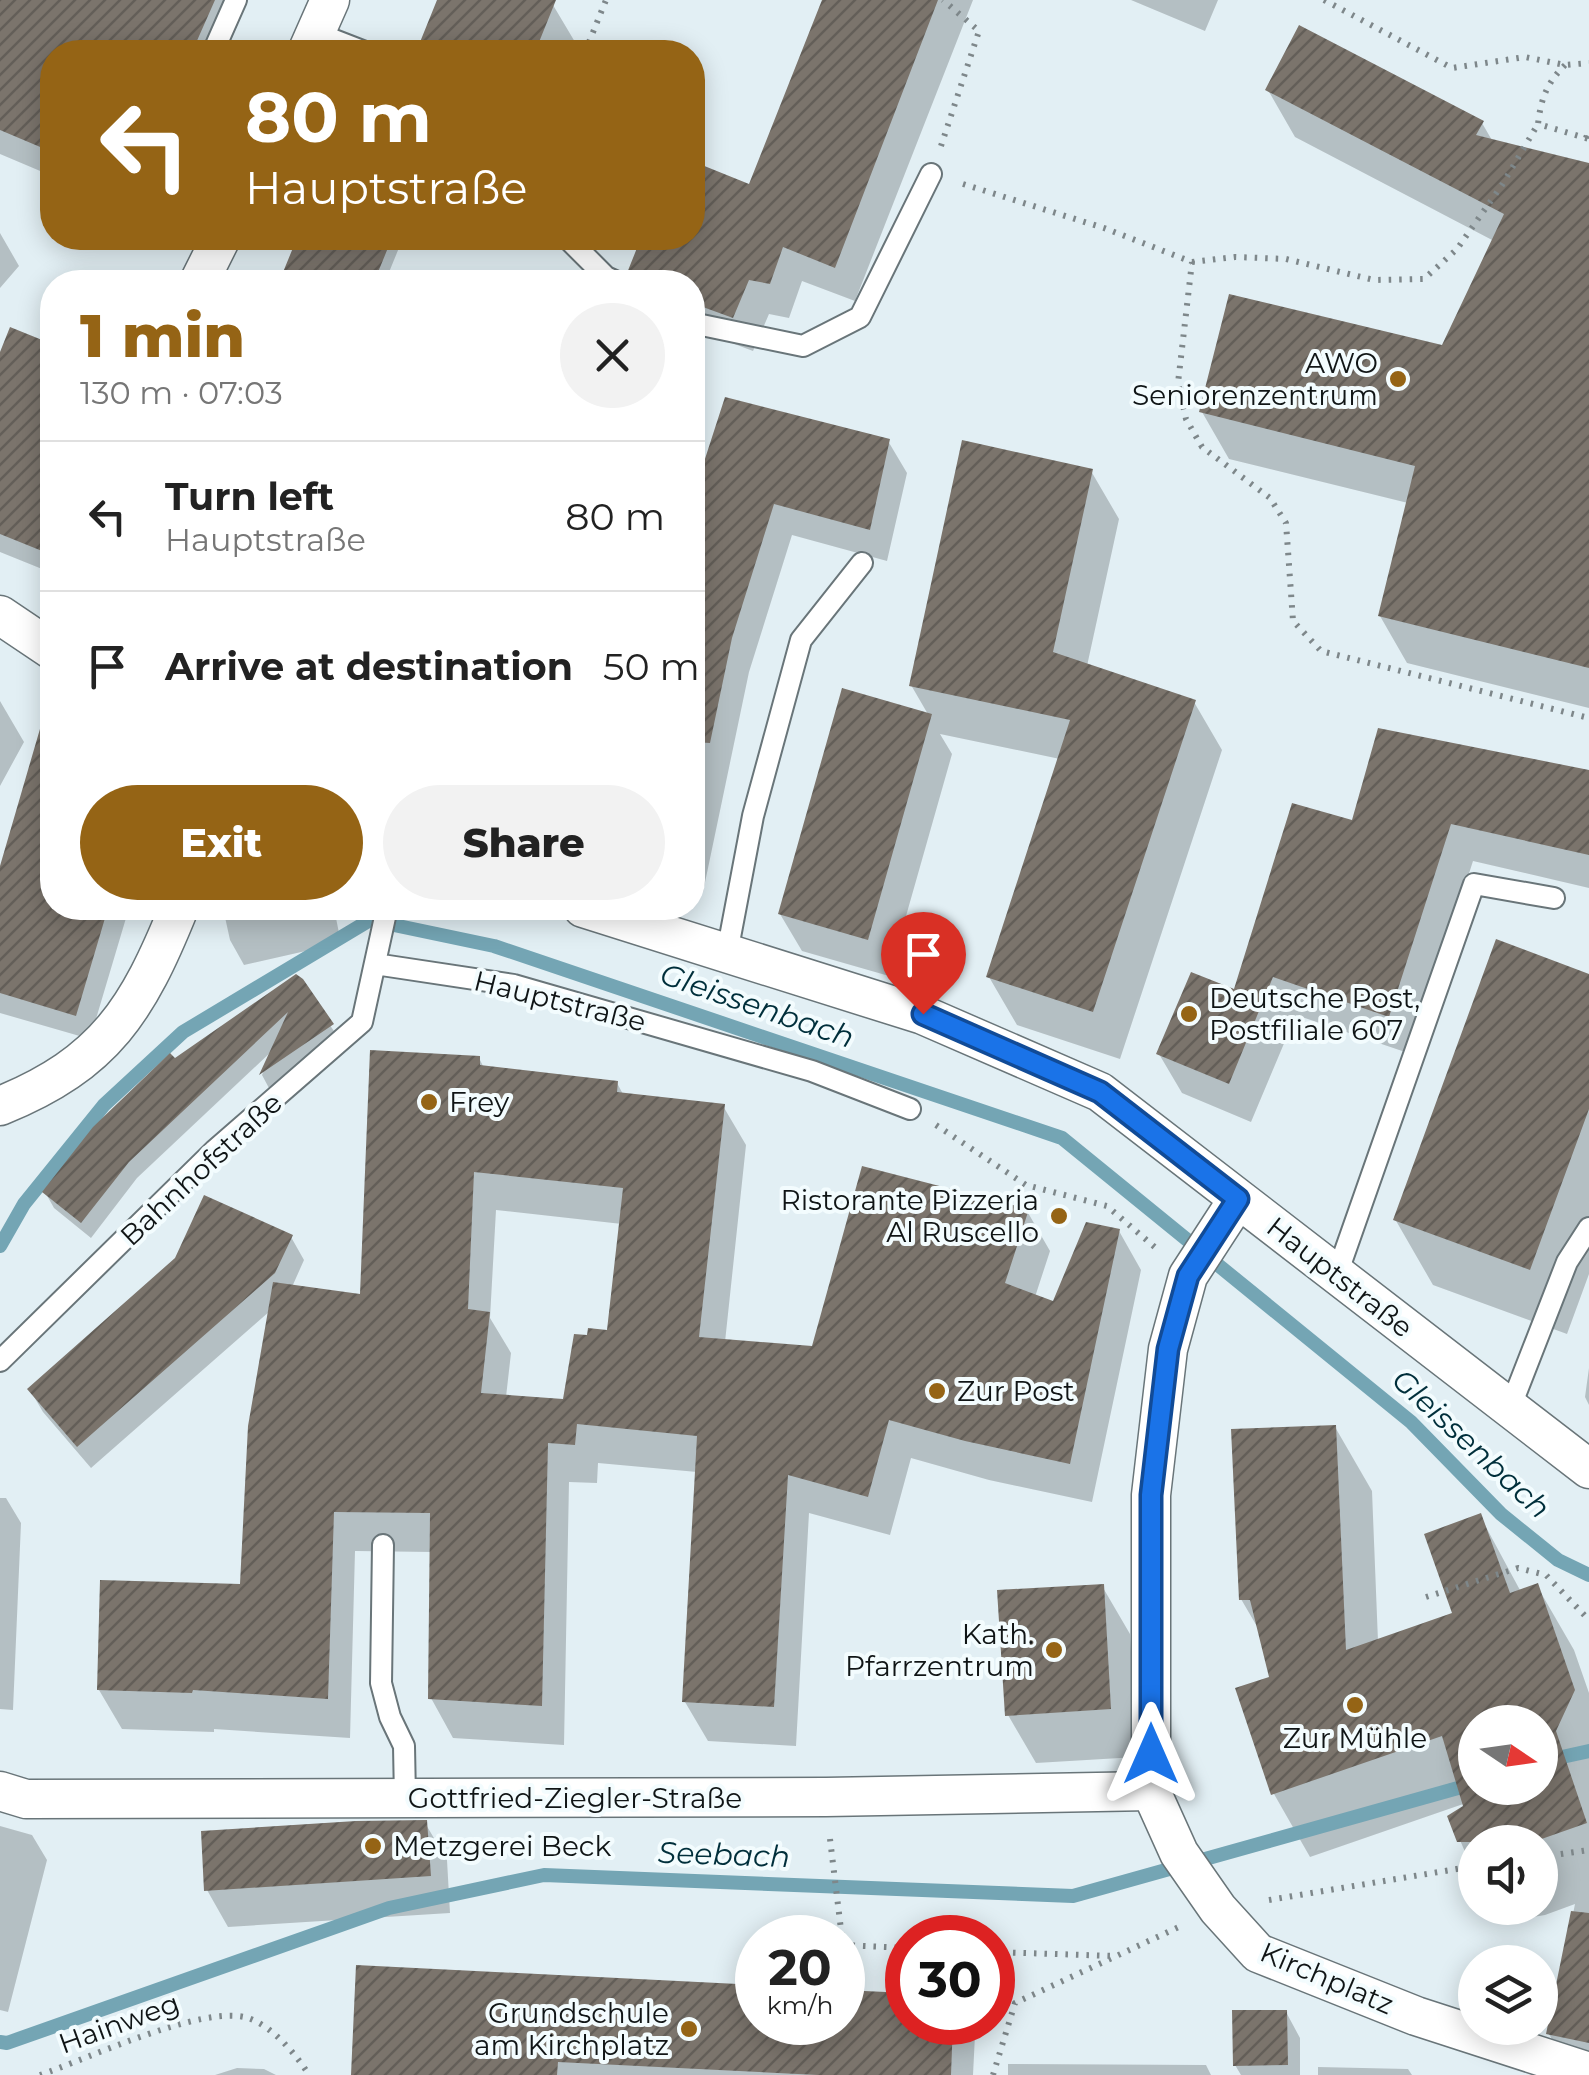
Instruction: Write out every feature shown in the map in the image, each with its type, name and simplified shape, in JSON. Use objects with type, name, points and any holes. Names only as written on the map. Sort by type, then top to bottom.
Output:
[{"type":"street","points":[[0,615],[40,642]]},
{"type":"street","points":[[0,1106],[34,1092],[89,1056],[113,1030],[153,973],[174,920]]},
{"type":"street","name":"Hauptstraße","points":[[621,920],[923,1014],[1100,1092],[1229,1212],[1337,1274],[1589,1469]]},
{"type":"street","name":"Kirchplatz","points":[[1229,1212],[1193,1267],[1168,1349],[1151,1495],[1151,1791],[1190,1868],[1218,1909],[1258,1954],[1416,2016],[1589,2072]]},
{"type":"street","name":"Gottfried-Ziegler-Straße","points":[[0,1791],[26,1799],[826,1797],[1151,1791]]},
{"type":"lane","points":[[219,40],[236,0]]},
{"type":"lane","points":[[318,28],[342,40]]},
{"type":"lane","points":[[705,326],[803,346],[860,317],[932,174]]},
{"type":"lane","points":[[579,250],[599,270]]},
{"type":"lane","points":[[727,953],[753,816],[801,640],[862,563]]},
{"type":"lane","points":[[1337,1274],[1474,884],[1554,898]]},
{"type":"lane","points":[[375,964],[384,920]]},
{"type":"lane","name":"Hauptstraße","points":[[375,964],[514,985],[812,1071],[910,1109]]},
{"type":"lane","name":"Bahnhofstraße","points":[[0,1360],[215,1150],[362,1022],[375,964]]},
{"type":"lane","points":[[1510,1408],[1567,1262],[1589,1228]]},
{"type":"lane","points":[[383,1544],[381,1683],[390,1717],[404,1746],[405,1798]]},
{"type":"path","points":[[590,40],[606,0]]},
{"type":"path","points":[[943,0],[979,30],[932,174],[1104,228],[1192,262],[1235,257],[1286,259],[1374,280],[1424,279],[1456,250],[1502,184],[1538,124],[1541,98],[1550,80],[1564,65]]},
{"type":"path","points":[[1324,0],[1452,68],[1525,56],[1564,65],[1589,63]]},
{"type":"path","points":[[1538,124],[1588,139],[1589,129]]},
{"type":"path","points":[[1192,262],[1178,383],[1186,419],[1202,448],[1270,498],[1286,523],[1293,621],[1320,651],[1589,718]]},
{"type":"path","points":[[910,1109],[1026,1185],[1108,1206],[1193,1267]]},
{"type":"path","points":[[1426,1598],[1518,1568],[1546,1574],[1589,1620]]},
{"type":"path","points":[[826,1797],[839,1915]]},
{"type":"path","points":[[1558,1854],[1589,1850]]},
{"type":"path","points":[[1015,1953],[1117,1956]]},
{"type":"path","name":"Hainweg","points":[[40,2075],[205,2016],[248,2018],[292,2049],[310,2075]]},
{"type":"building","points":[[0,0],[215,0],[197,40],[40,40],[40,147],[0,130]]},
{"type":"building","points":[[437,0],[556,0],[540,40],[421,40]]},
{"type":"building","points":[[822,0],[938,0],[835,268],[783,247],[770,284],[749,280],[733,318],[705,308],[705,270],[628,270],[636,250],[705,250],[705,166],[749,184]]},
{"type":"building","name":"AWO Seniorenzentrum","points":[[1299,25],[1484,121],[1476,135],[1589,163],[1589,668],[1378,616],[1415,466],[1199,412],[1229,294],[1442,345],[1504,214],[1265,90]]},
{"type":"building","points":[[292,250],[387,250],[379,270],[284,270]]},
{"type":"building","points":[[10,327],[40,339],[40,550],[0,534],[0,352]]},
{"type":"building","points":[[725,397],[890,439],[870,530],[774,504],[732,638],[710,743],[705,743],[705,459]]},
{"type":"building","points":[[962,440],[1093,469],[1053,652],[1196,700],[1093,1012],[986,977],[1070,720],[909,686]]},
{"type":"building","points":[[842,688],[932,714],[868,940],[778,914]]},
{"type":"building","points":[[1378,728],[1589,770],[1589,855],[1451,824],[1389,1017],[1273,977],[1229,1084],[1156,1054],[1191,972],[1234,989],[1292,803],[1352,820]]},
{"type":"building","points":[[40,729],[40,920],[104,920],[76,1016],[0,993],[0,866]]},
{"type":"building","points":[[1496,939],[1589,974],[1589,1109],[1530,1270],[1393,1220]]},
{"type":"building","points":[[296,974],[334,1024],[259,1075],[288,1012],[129,1162],[81,1223],[42,1192],[93,1127],[170,1053],[175,1058]]},
{"type":"building","points":[[370,1050],[480,1056],[480,1065],[618,1081],[617,1092],[725,1104],[699,1337],[812,1346],[862,1166],[1029,1209],[1005,1283],[1053,1301],[1086,1222],[1120,1229],[1070,1464],[889,1420],[868,1497],[788,1475],[774,1707],[682,1702],[697,1436],[577,1424],[575,1445],[548,1443],[542,1706],[428,1699],[430,1513],[334,1512],[328,1699],[193,1690],[97,1690],[100,1580],[240,1584],[248,1426],[273,1282],[360,1294]],"holes":[[[474,1172],[623,1188],[607,1330],[588,1328],[587,1335],[574,1334],[563,1399],[481,1393],[490,1312],[468,1309]]]},
{"type":"building","points":[[204,1195],[293,1235],[275,1273],[77,1447],[27,1389],[175,1258]]},
{"type":"building","points":[[1336,1425],[1346,1650],[1452,1613],[1424,1534],[1481,1513],[1510,1593],[1538,1583],[1575,1690],[1558,1727],[1558,1705],[1458,1705],[1458,1789],[1442,1736],[1271,1795],[1235,1688],[1269,1677],[1250,1600],[1239,1600],[1231,1429]]},
{"type":"building","name":"Kath. Pfarrzentrum","points":[[1104,1584],[1111,1709],[1005,1716],[997,1590]]},
{"type":"building","points":[[1558,1737],[1587,1823],[1558,1833],[1558,1825],[1458,1825],[1457,1842],[1447,1816],[1463,1806],[1558,1805]]},
{"type":"building","points":[[427,1820],[431,1876],[204,1891],[201,1831]]},
{"type":"building","points":[[1571,1911],[1589,1913],[1589,2043],[1558,2037],[1558,1975]]},
{"type":"building","name":"Grundschule am Kirchplatz","points":[[356,1965],[735,1984],[735,2045],[865,2045],[865,1991],[885,1992],[885,2045],[952,2045],[951,2075],[818,2075],[558,2062],[557,2075],[351,2075]]},
{"type":"building","points":[[1232,2010],[1287,2010],[1288,2065],[1233,2066]]},
{"type":"waterway","name":"Gleissenbach","points":[[0,1246],[24,1204],[104,1105],[183,1032],[370,920],[494,946],[1062,1138],[1411,1422],[1501,1514],[1558,1560],[1589,1575]]},
{"type":"waterway","name":"Seebach","points":[[1562,1757],[1589,1751]]},
{"type":"waterway","name":"Seebach","points":[[0,2042],[7,2043],[389,1908],[544,1875],[1073,1896],[1458,1788]]},
{"type":"place","name":"AWO Seniorenzentrum","points":[[1398,379]]},
{"type":"place","name":"Deutsche Post, Postfiliale 607","points":[[1189,1014]]},
{"type":"place","name":"Frey","points":[[429,1102]]},
{"type":"place","name":"Ristorante Pizzeria Al Ruscello","points":[[1059,1216]]},
{"type":"place","name":"Zur Post","points":[[937,1391]]},
{"type":"place","name":"Kath. Pfarrzentrum","points":[[1054,1650]]},
{"type":"place","name":"Zur Mühle","points":[[1355,1705]]},
{"type":"place","name":"Metzgerei Beck","points":[[373,1846]]},
{"type":"place","name":"Grundschule am Kirchplatz","points":[[689,2029]]},
{"type":"route","points":[[923,1014],[1100,1092],[1238,1199],[1188,1276],[1168,1349],[1151,1495],[1151,1754]]}]
